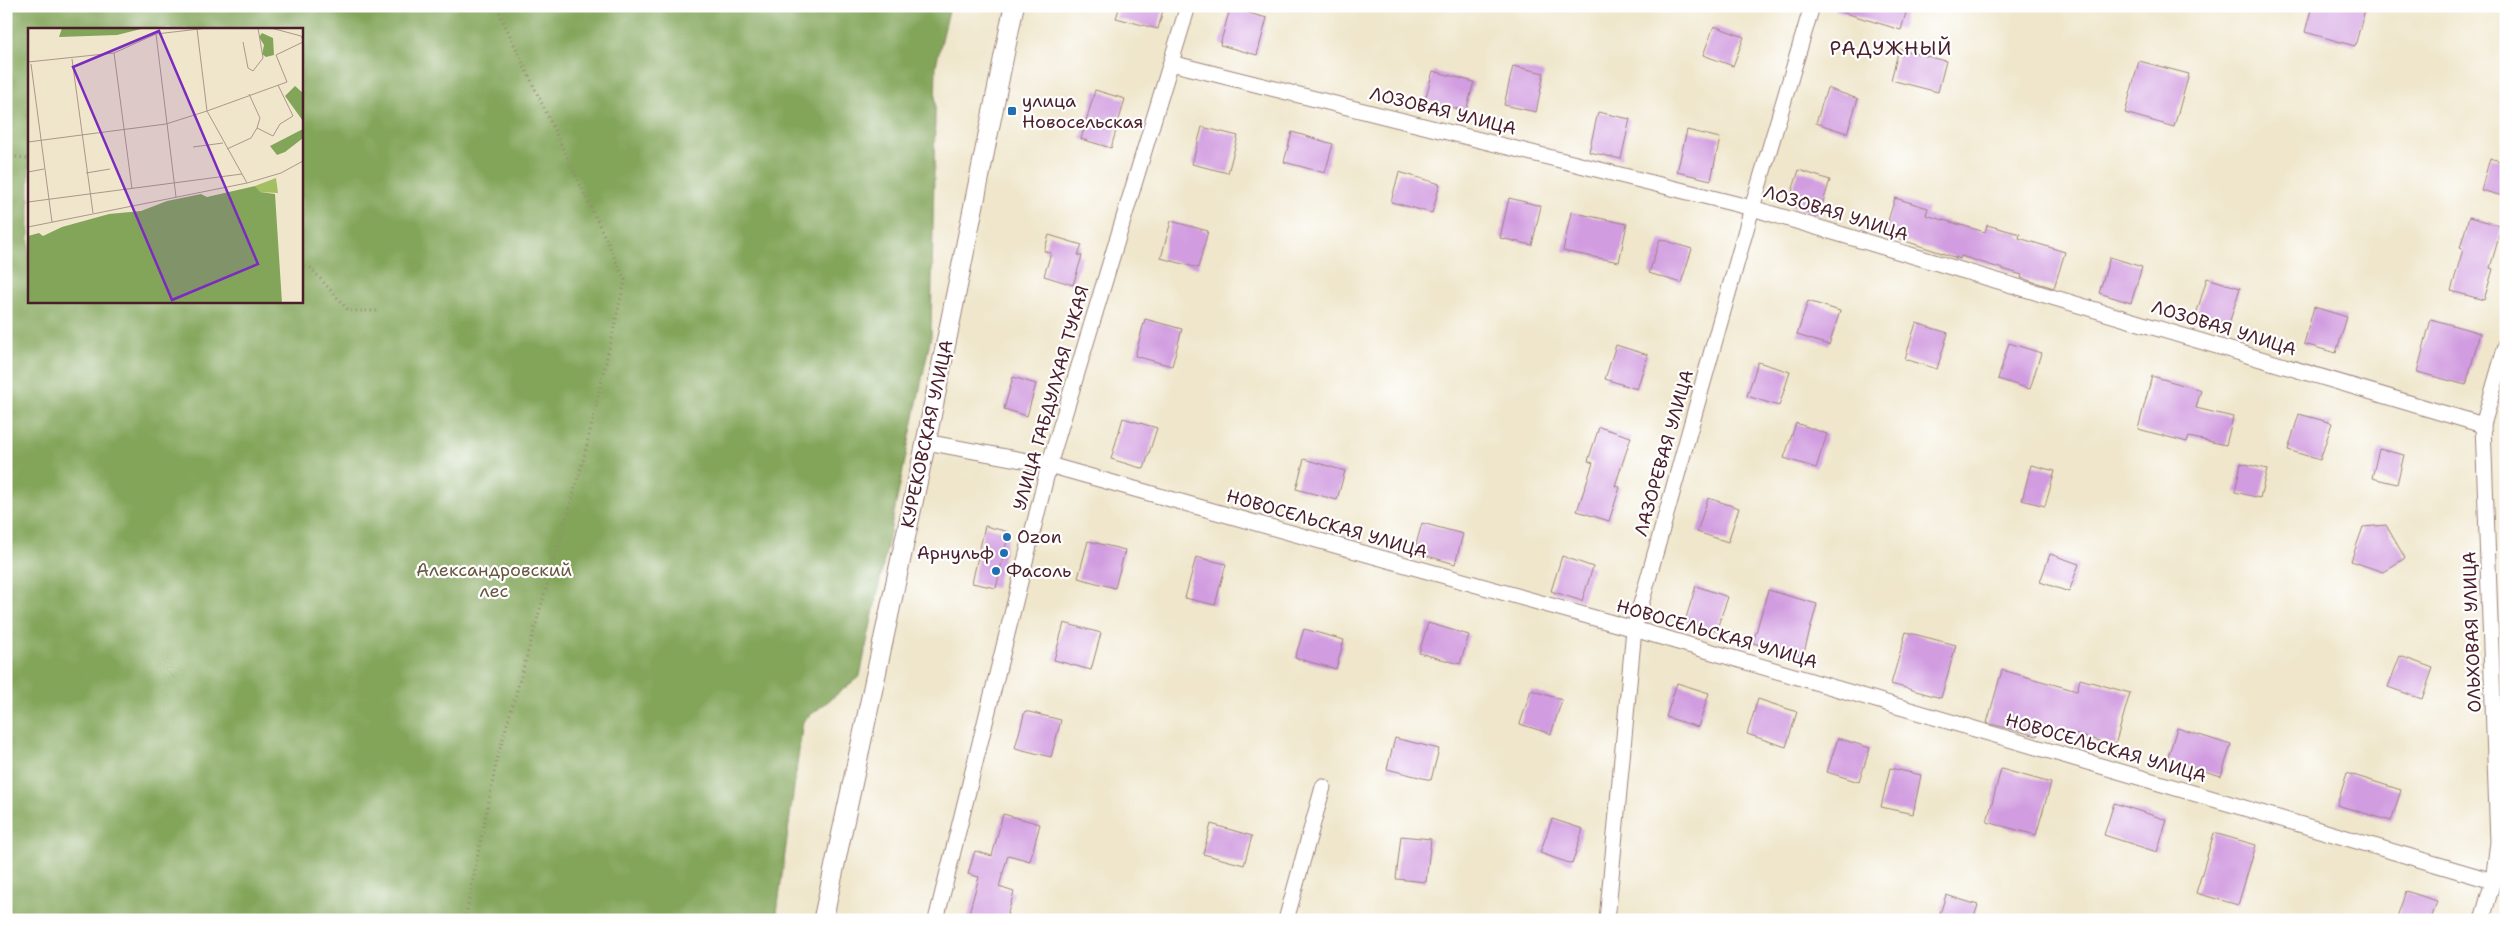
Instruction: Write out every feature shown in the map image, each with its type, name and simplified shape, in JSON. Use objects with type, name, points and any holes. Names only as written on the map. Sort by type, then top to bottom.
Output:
[{"type":"street","name":"КУРЕКОВСКАЯ УЛИЦА","points":[[823,920],[926,442],[1014,6]]},
{"type":"street","name":"УЛИЦА ГАБДУЛХАЯ ТУКАЯ","points":[[936,920],[1049,465],[1188,6]]},
{"type":"street","name":"ЛАЗОРЕВАЯ УЛИЦА","points":[[1607,920],[1634,630],[1752,208],[1812,6]]},
{"type":"street","name":"ЛОЗОВАЯ УЛИЦА","points":[[1171,63],[1752,208],[2484,425]]},
{"type":"street","name":"ОЛЬХОВАЯ УЛИЦА","points":[[2482,920],[2493,881],[2498,842],[2484,425],[2506,345]]},
{"type":"street","name":"НОВОСЕЛЬСКАЯ УЛИЦА","points":[[926,442],[1049,465],[1634,630],[2493,881]]},
{"type":"street","points":[[1286,920],[1323,787]]},
{"type":"path","points":[[465,920],[497,759],[584,457],[626,280],[496,6]]},
{"type":"path","points":[[6,155],[28,159]]},
{"type":"path","points":[[302,264],[310,267],[349,310],[377,311]]},
{"type":"green space","name":"Александровский лес","points":[[6,6],[950,6],[936,65],[931,336],[860,676],[803,721],[776,920],[6,920]]},
{"type":"building","points":[[1120,6],[1164,6],[1158,29],[1116,18]]},
{"type":"building","points":[[1836,6],[1908,6],[1901,30],[1835,10]]},
{"type":"building","points":[[2312,6],[2366,6],[2355,46],[2305,32]]},
{"type":"building","points":[[1230,8],[1267,18],[1257,55],[1220,45]]},
{"type":"building","points":[[1714,26],[1744,37],[1733,66],[1703,55]]},
{"type":"building","points":[[1899,49],[1946,61],[1938,92],[1891,80]]},
{"type":"building","points":[[2139,61],[2189,74],[2174,127],[2125,113]]},
{"type":"building","points":[[1513,66],[1544,73],[1536,112],[1504,105]]},
{"type":"building","points":[[1433,71],[1474,82],[1466,111],[1425,100]]},
{"type":"building","points":[[1827,88],[1858,99],[1847,133],[1816,123]]},
{"type":"building","points":[[1095,90],[1125,99],[1111,148],[1081,139]]},
{"type":"building","points":[[1598,112],[1630,119],[1621,159],[1589,152]]},
{"type":"building","points":[[1202,127],[1238,136],[1228,173],[1192,164]]},
{"type":"building","points":[[1687,130],[1720,138],[1711,180],[1677,172]]},
{"type":"building","points":[[1292,132],[1333,144],[1325,173],[1284,162]]},
{"type":"building","points":[[2490,158],[2506,163],[2506,197],[2481,190]]},
{"type":"building","points":[[1799,170],[1830,180],[1819,215],[1788,204]]},
{"type":"building","points":[[1399,172],[1440,184],[1432,213],[1391,202]]},
{"type":"building","points":[[1509,198],[1541,206],[1532,245],[1500,238]]},
{"type":"building","points":[[1895,198],[1928,208],[1926,215],[1985,232],[1987,225],[2020,234],[2019,238],[2065,252],[2054,288],[2021,278],[2022,275],[1961,256],[1960,259],[1884,234]]},
{"type":"building","points":[[1571,212],[1627,224],[1619,262],[1563,251]]},
{"type":"building","points":[[2469,217],[2502,226],[2490,268],[2493,269],[2484,300],[2451,291],[2463,249],[2460,248]]},
{"type":"building","points":[[1171,221],[1208,231],[1198,268],[1161,258]]},
{"type":"building","points":[[1049,235],[1082,245],[1078,255],[1082,256],[1073,285],[1044,276],[1051,253],[1044,251]]},
{"type":"building","points":[[1660,239],[1692,249],[1681,283],[1649,273]]},
{"type":"building","points":[[2110,257],[2142,267],[2131,303],[2099,293]]},
{"type":"building","points":[[2207,278],[2240,288],[2229,324],[2196,315]]},
{"type":"building","points":[[1808,301],[1840,311],[1829,345],[1797,335]]},
{"type":"building","points":[[2314,307],[2347,317],[2336,353],[2304,344]]},
{"type":"building","points":[[1145,319],[1182,329],[1172,366],[1135,356]]},
{"type":"building","points":[[2431,319],[2480,333],[2466,385],[2417,372]]},
{"type":"building","points":[[1916,323],[1948,333],[1937,369],[1905,359]]},
{"type":"building","points":[[2009,343],[2041,353],[2030,389],[1998,379]]},
{"type":"building","points":[[1616,345],[1648,355],[1637,389],[1605,379]]},
{"type":"building","points":[[1758,362],[1790,372],[1779,406],[1747,396]]},
{"type":"building","points":[[2152,376],[2201,390],[2196,408],[2233,417],[2226,445],[2189,437],[2187,442],[2138,429]]},
{"type":"building","points":[[1013,377],[1036,384],[1027,416],[1004,409]]},
{"type":"building","points":[[2299,414],[2332,423],[2320,460],[2288,450]]},
{"type":"building","points":[[1123,418],[1157,428],[1144,469],[1111,459]]},
{"type":"building","points":[[1796,423],[1827,434],[1816,468],[1784,458]]},
{"type":"building","points":[[1599,427],[1631,437],[1615,486],[1620,487],[1609,521],[1577,511],[1593,463],[1588,461]]},
{"type":"building","points":[[2379,449],[2404,455],[2397,484],[2372,478]]},
{"type":"building","points":[[1304,459],[1345,471],[1337,500],[1296,489]]},
{"type":"building","points":[[2241,463],[2267,469],[2260,498],[2235,492]]},
{"type":"building","points":[[2031,465],[2055,471],[2045,506],[2022,500]]},
{"type":"building","points":[[1708,498],[1739,508],[1728,542],[1697,532]]},
{"type":"building","points":[[1422,523],[1463,534],[1455,564],[1414,552]]},
{"type":"building","points":[[2386,525],[2405,558],[2383,572],[2351,561],[2363,527]]},
{"type":"building","points":[[985,526],[1009,532],[996,588],[972,583]]},
{"type":"building","points":[[1088,541],[1125,550],[1115,588],[1078,578]]},
{"type":"building","points":[[2050,554],[2079,564],[2069,592],[2040,582]]},
{"type":"building","points":[[1562,556],[1593,567],[1582,601],[1551,591]]},
{"type":"building","points":[[1196,557],[1226,564],[1215,605],[1185,598]]},
{"type":"building","points":[[1696,586],[1728,597],[1716,631],[1685,621]]},
{"type":"building","points":[[1768,590],[1817,604],[1803,656],[1753,643]]},
{"type":"building","points":[[1064,623],[1101,633],[1091,670],[1054,660]]},
{"type":"building","points":[[1428,623],[1469,635],[1460,664],[1419,653]]},
{"type":"building","points":[[1304,629],[1344,640],[1336,669],[1295,658]]},
{"type":"building","points":[[1906,632],[1956,645],[1941,698],[1891,684]]},
{"type":"building","points":[[2400,656],[2433,668],[2422,699],[2388,687]]},
{"type":"building","points":[[2002,670],[2077,691],[2080,679],[2130,693],[2115,745],[2040,725],[2037,736],[1987,723]]},
{"type":"building","points":[[1677,683],[1709,693],[1698,727],[1666,717]]},
{"type":"building","points":[[1531,690],[1562,700],[1551,734],[1520,724]]},
{"type":"building","points":[[1758,699],[1797,712],[1786,747],[1747,734]]},
{"type":"building","points":[[1025,711],[1061,720],[1051,757],[1015,748]]},
{"type":"building","points":[[2177,728],[2231,745],[2221,776],[2167,760]]},
{"type":"building","points":[[1395,738],[1439,749],[1431,780],[1387,769]]},
{"type":"building","points":[[1838,738],[1870,748],[1859,782],[1827,772]]},
{"type":"building","points":[[1890,768],[1921,775],[1913,814],[1881,807]]},
{"type":"building","points":[[2001,769],[2051,783],[2036,835],[1987,822]]},
{"type":"building","points":[[2347,773],[2401,790],[2391,821],[2337,805]]},
{"type":"building","points":[[2114,803],[2167,820],[2157,852],[2104,835]]},
{"type":"building","points":[[1003,814],[1040,824],[1030,861],[1008,855],[999,887],[1014,892],[1006,920],[967,920],[979,877],[968,874],[975,851],[992,856]]},
{"type":"building","points":[[1552,819],[1583,829],[1572,864],[1540,853]]},
{"type":"building","points":[[1211,824],[1252,836],[1244,865],[1203,854]]},
{"type":"building","points":[[2214,833],[2256,845],[2238,905],[2196,893]]},
{"type":"building","points":[[1401,836],[1431,839],[1426,882],[1396,879]]},
{"type":"building","points":[[2406,891],[2437,901],[2431,920],[2396,920]]},
{"type":"building","points":[[1946,895],[1978,905],[1973,920],[1938,920]]},
{"type":"place","name":"улица Новосельская","points":[[1012,111]]},
{"type":"place","name":"Ozon","points":[[1007,537]]},
{"type":"place","name":"Арнульф","points":[[1004,553]]},
{"type":"place","name":"Фасоль","points":[[996,571]]},
{"type":"district","name":"РАДУЖНЫЙ","points":[[1891,48]]}]
